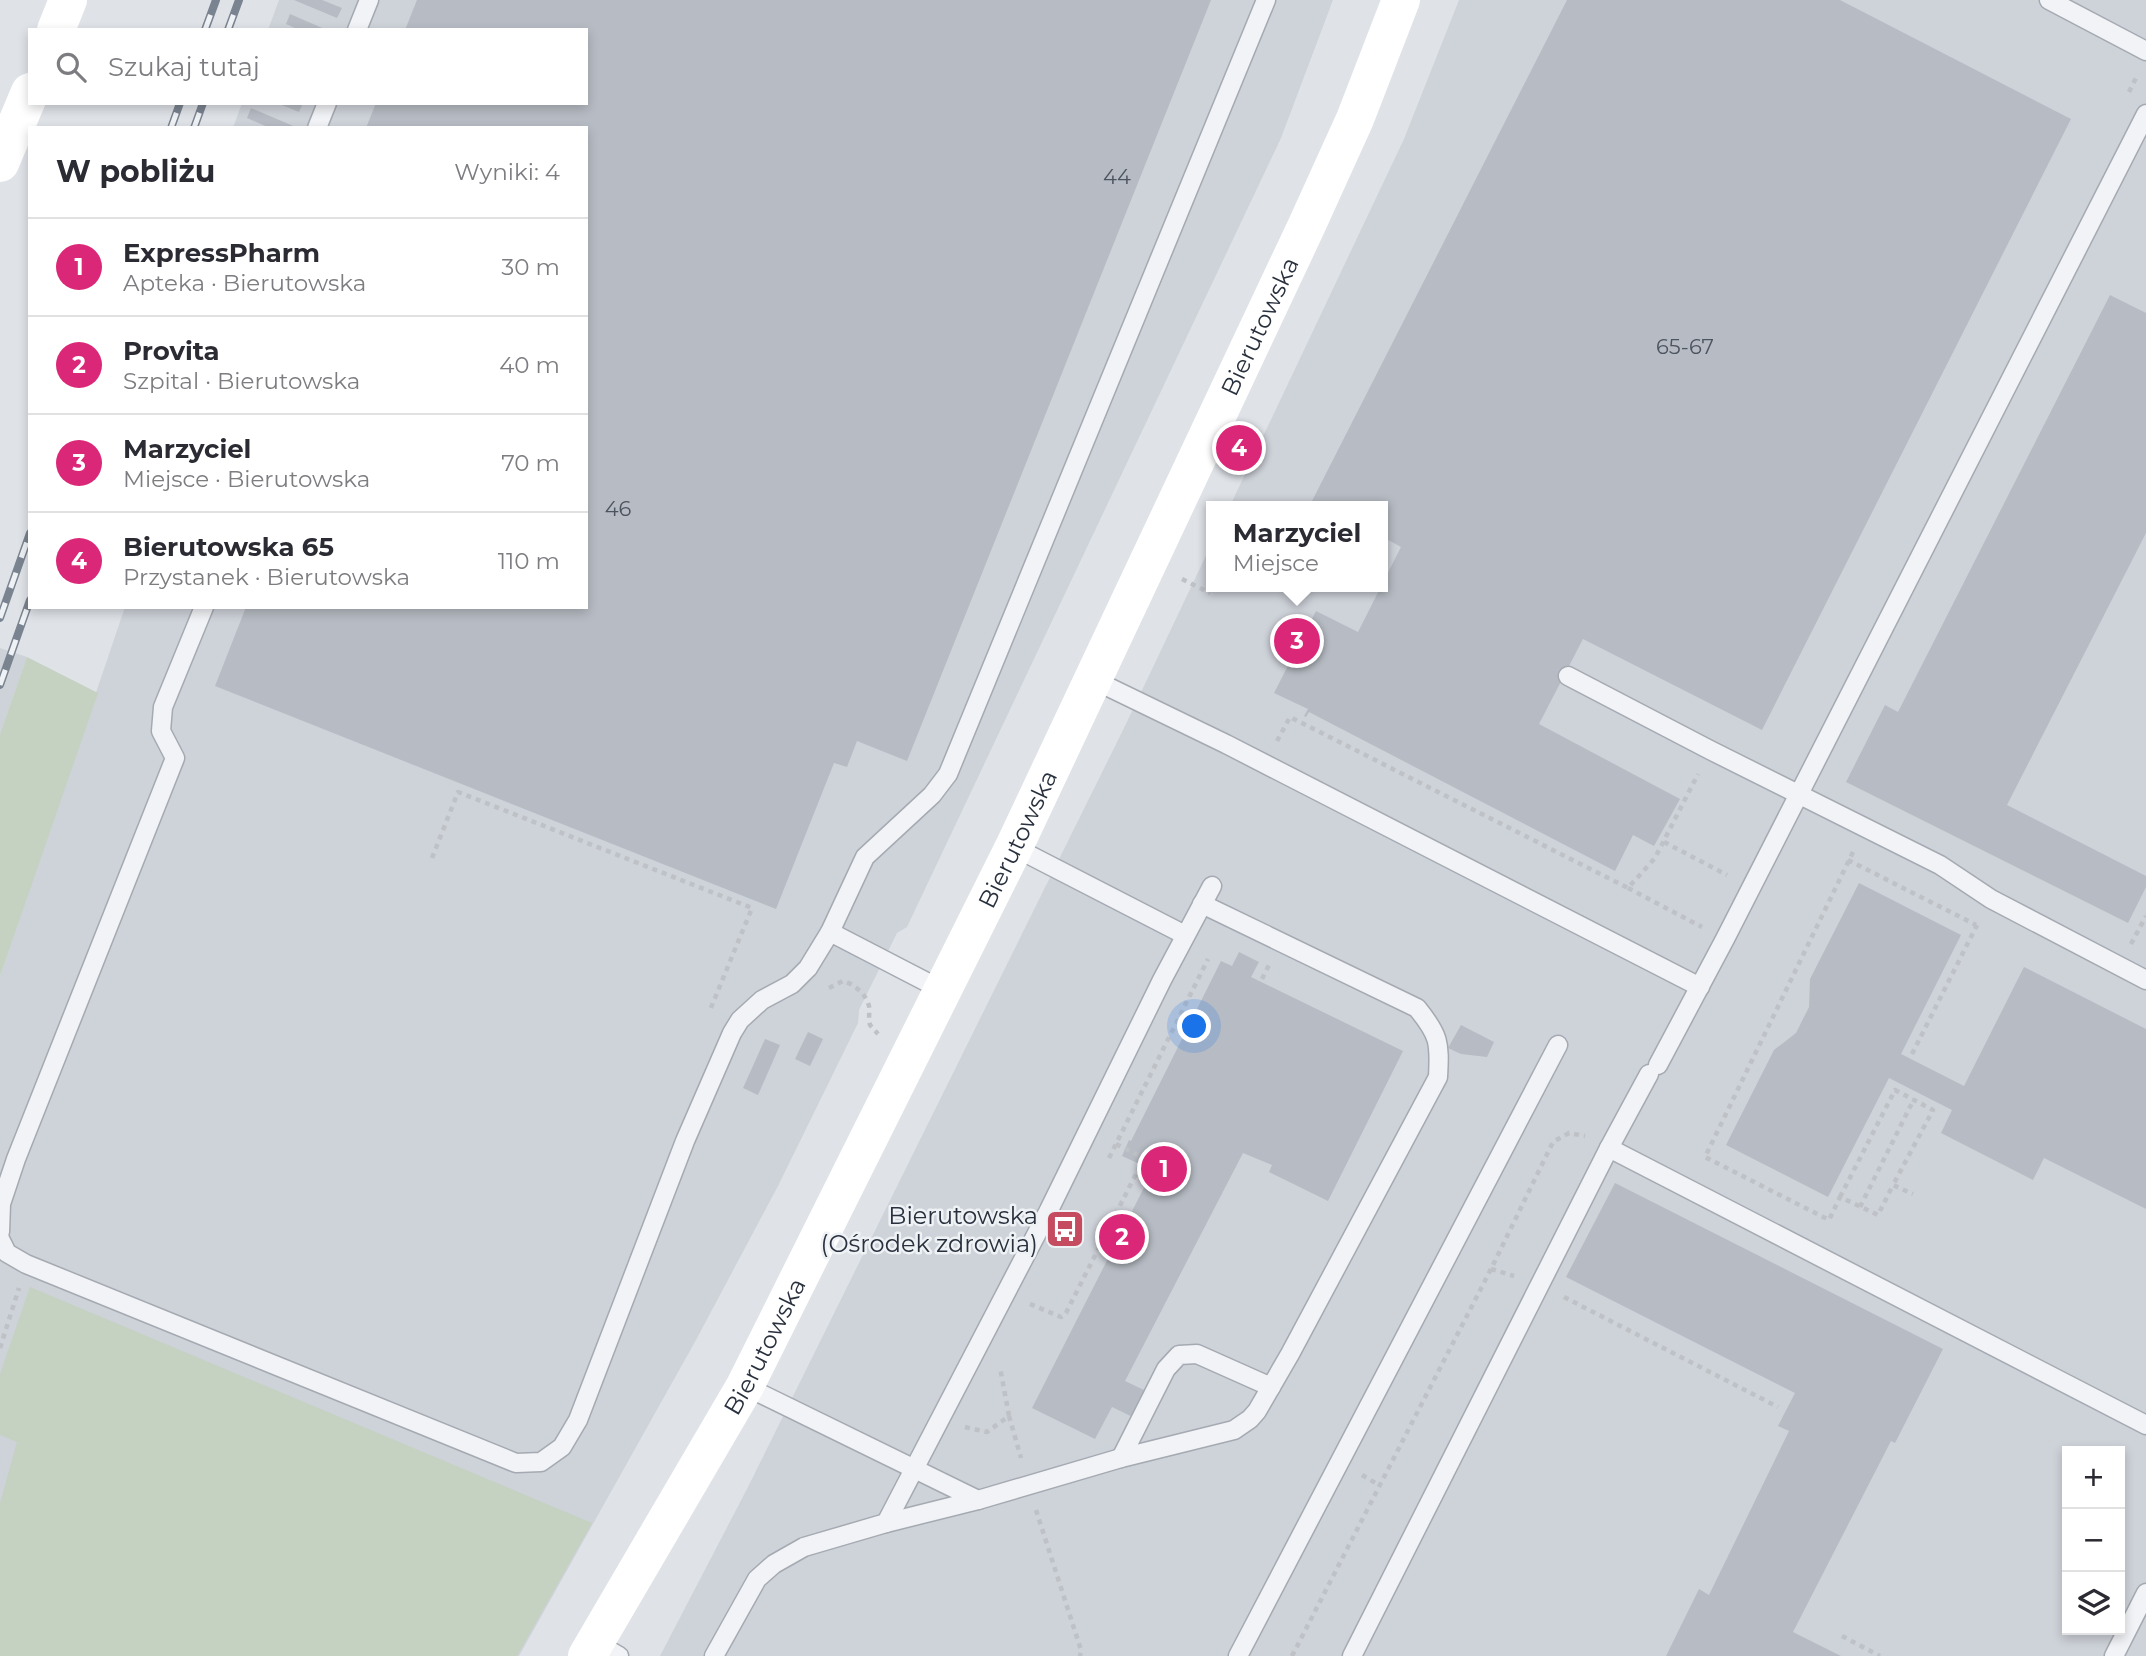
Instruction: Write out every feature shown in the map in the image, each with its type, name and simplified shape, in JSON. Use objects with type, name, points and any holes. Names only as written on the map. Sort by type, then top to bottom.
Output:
[{"type":"street","points":[[57,28],[68,0]]},
{"type":"street","name":"Bierutowska","points":[[600,1651],[745,1386],[1013,847],[1306,228],[1355,119],[1401,0]]},
{"type":"street","points":[[0,163],[28,97]]},
{"type":"lane","points":[[358,28],[369,0]]},
{"type":"lane","points":[[0,1238],[6,1253],[26,1264],[516,1463],[541,1462],[562,1447],[578,1420],[685,1141],[732,1033],[740,1020],[762,1000],[801,977],[830,932],[865,857],[932,794],[948,774],[1266,0]]},
{"type":"lane","points":[[2049,0],[2146,51]]},
{"type":"lane","points":[[318,126],[326,105]]},
{"type":"lane","points":[[1352,1656],[1609,1148],[1726,939],[2146,115]]},
{"type":"lane","points":[[0,1232],[1,1204],[16,1159],[175,758],[162,731],[163,707],[203,609]]},
{"type":"lane","points":[[1568,676],[1940,865],[1991,899],[2146,980]]},
{"type":"lane","points":[[1094,680],[1700,987]]},
{"type":"lane","points":[[1013,847],[1185,935]]},
{"type":"lane","points":[[886,1523],[1049,1210],[1166,972],[1212,886]]},
{"type":"lane","points":[[714,1656],[757,1579],[774,1564],[804,1547],[1121,1458],[1234,1430],[1250,1419],[1271,1388],[1438,1077],[1440,1051],[1435,1030],[1417,1008],[1202,904]]},
{"type":"lane","points":[[830,932],[942,990]]},
{"type":"lane","points":[[1238,1656],[1558,1045]]},
{"type":"lane","points":[[1609,1148],[2146,1425]]},
{"type":"lane","points":[[1121,1458],[1166,1369],[1180,1355],[1197,1354],[1271,1388]]},
{"type":"lane","points":[[745,1386],[978,1500]]},
{"type":"lane","points":[[2114,1656],[2146,1593]]},
{"type":"path","points":[[2123,103],[2140,69]]},
{"type":"path","points":[[1172,574],[1206,591]]},
{"type":"path","points":[[1264,765],[1290,717],[1726,939]]},
{"type":"path","points":[[1628,888],[1655,858],[1710,750]]},
{"type":"path","points":[[432,858],[458,792],[752,908],[706,1021]]},
{"type":"path","points":[[1840,1197],[1878,1215],[1933,1110],[1895,1090],[1840,1197],[1829,1220],[1705,1157],[1865,827]]},
{"type":"path","points":[[1664,842],[1731,877]]},
{"type":"path","points":[[1912,1054],[1991,899]]},
{"type":"path","points":[[1166,972],[1192,991]]},
{"type":"path","points":[[823,994],[836,983],[851,983],[870,1008],[870,1025],[879,1035]]},
{"type":"path","points":[[1860,1207],[1914,1100]]},
{"type":"path","points":[[1292,1656],[1491,1269],[1553,1142],[1569,1133],[1579,1133],[1609,1148]]},
{"type":"path","points":[[1116,1144],[1152,1162]]},
{"type":"path","points":[[1030,1304],[1061,1317],[1066,1312],[1144,1158]]},
{"type":"path","points":[[1894,1185],[1913,1194]]},
{"type":"path","points":[[0,1348],[26,1264]]},
{"type":"path","points":[[1491,1269],[1539,1284],[1778,1407]]},
{"type":"path","points":[[1009,1416],[1028,1486],[1081,1650],[1080,1656]]},
{"type":"path","points":[[1842,1636],[1880,1656]]},
{"type":"shaded area","points":[[279,0],[1333,0],[1281,138],[907,927],[897,933],[859,1010],[858,1023],[778,1186],[696,1340],[519,1656],[0,1656],[0,976],[124,609],[588,609],[588,126],[234,126],[241,105],[588,105],[588,28],[269,28]]},
{"type":"shaded area","points":[[1459,0],[2146,0],[2146,1656],[660,1656],[748,1487],[1125,726],[1206,556],[1206,592],[1388,592],[1388,501],[1232,501],[1404,139]]},
{"type":"shaded area","points":[[0,648],[27,657],[0,734]]},
{"type":"green space","points":[[27,657],[98,693],[0,976],[0,734]]},
{"type":"green space","points":[[30,1287],[592,1523],[517,1656],[0,1656],[0,1503],[17,1442],[0,1435],[0,1374]]},
{"type":"building","points":[[294,0],[322,0],[342,8],[337,18]]},
{"type":"building","points":[[417,0],[1211,0],[907,761],[857,741],[847,767],[834,763],[776,909],[215,686],[245,609],[588,609],[588,126],[367,126],[375,105],[588,105],[588,28],[406,28]]},
{"type":"building","points":[[1567,0],[1840,0],[2071,119],[1762,730],[1583,639],[1539,724],[1680,799],[1654,846],[1633,835],[1615,871],[1309,712],[1304,716],[1308,709],[1274,693],[1316,611],[1358,632],[1378,592],[1388,592],[1388,573],[1401,547],[1388,540],[1388,501],[1312,501]]},
{"type":"building","points":[[290,14],[322,28],[295,28],[286,24]]},
{"type":"building","points":[[282,105],[302,105],[299,112]]},
{"type":"building","points":[[251,108],[293,126],[265,126],[247,118]]},
{"type":"building","points":[[2110,295],[2146,313],[2146,533],[2007,805],[2146,876],[2146,887],[2128,923],[1846,782],[1885,705],[1898,712]]},
{"type":"building","points":[[1859,883],[1961,935],[1901,1054],[1964,1086],[2024,967],[2146,1029],[2146,1209],[2044,1158],[2033,1180],[1941,1133],[1952,1110],[1889,1078],[1828,1197],[1726,1145],[1774,1050],[1796,1033],[1809,1007],[1810,979]]},
{"type":"building","points":[[1239,952],[1259,962],[1251,977],[1403,1051],[1328,1201],[1269,1172],[1272,1165],[1243,1153],[1125,1381],[1161,1398],[1147,1424],[1112,1407],[1095,1439],[1032,1408],[1153,1170],[1122,1156],[1129,1140],[1131,1141],[1221,961],[1232,966]]},
{"type":"building","points":[[1461,1025],[1494,1042],[1487,1057],[1461,1054],[1448,1048]]},
{"type":"building","points":[[808,1032],[823,1039],[810,1066],[795,1059]]},
{"type":"building","points":[[765,1039],[780,1045],[758,1095],[743,1088]]},
{"type":"building","points":[[1615,1183],[1943,1349],[1895,1443],[1891,1441],[1793,1632],[1841,1656],[1666,1656],[1699,1589],[1709,1595],[1789,1431],[1778,1426],[1795,1393],[1566,1277]]},
{"type":"railway","points":[[206,28],[216,0]]},
{"type":"railway","points":[[229,28],[239,0]]},
{"type":"railway","points":[[172,126],[179,105]]},
{"type":"railway","points":[[195,126],[202,105]]},
{"type":"railway","points":[[0,618],[28,539]]},
{"type":"railway","points":[[0,685],[28,606]]},
{"type":"place","name":"Bierutowska 65","points":[[1239,448]]},
{"type":"place","name":"Marzyciel","points":[[1297,641]]},
{"type":"place","name":"ExpressPharm","points":[[1164,1169]]},
{"type":"place","name":"Bierutowska (Ośrodek zdrowia)","points":[[1065,1229]]},
{"type":"place","name":"Provita","points":[[1122,1237]]}]
